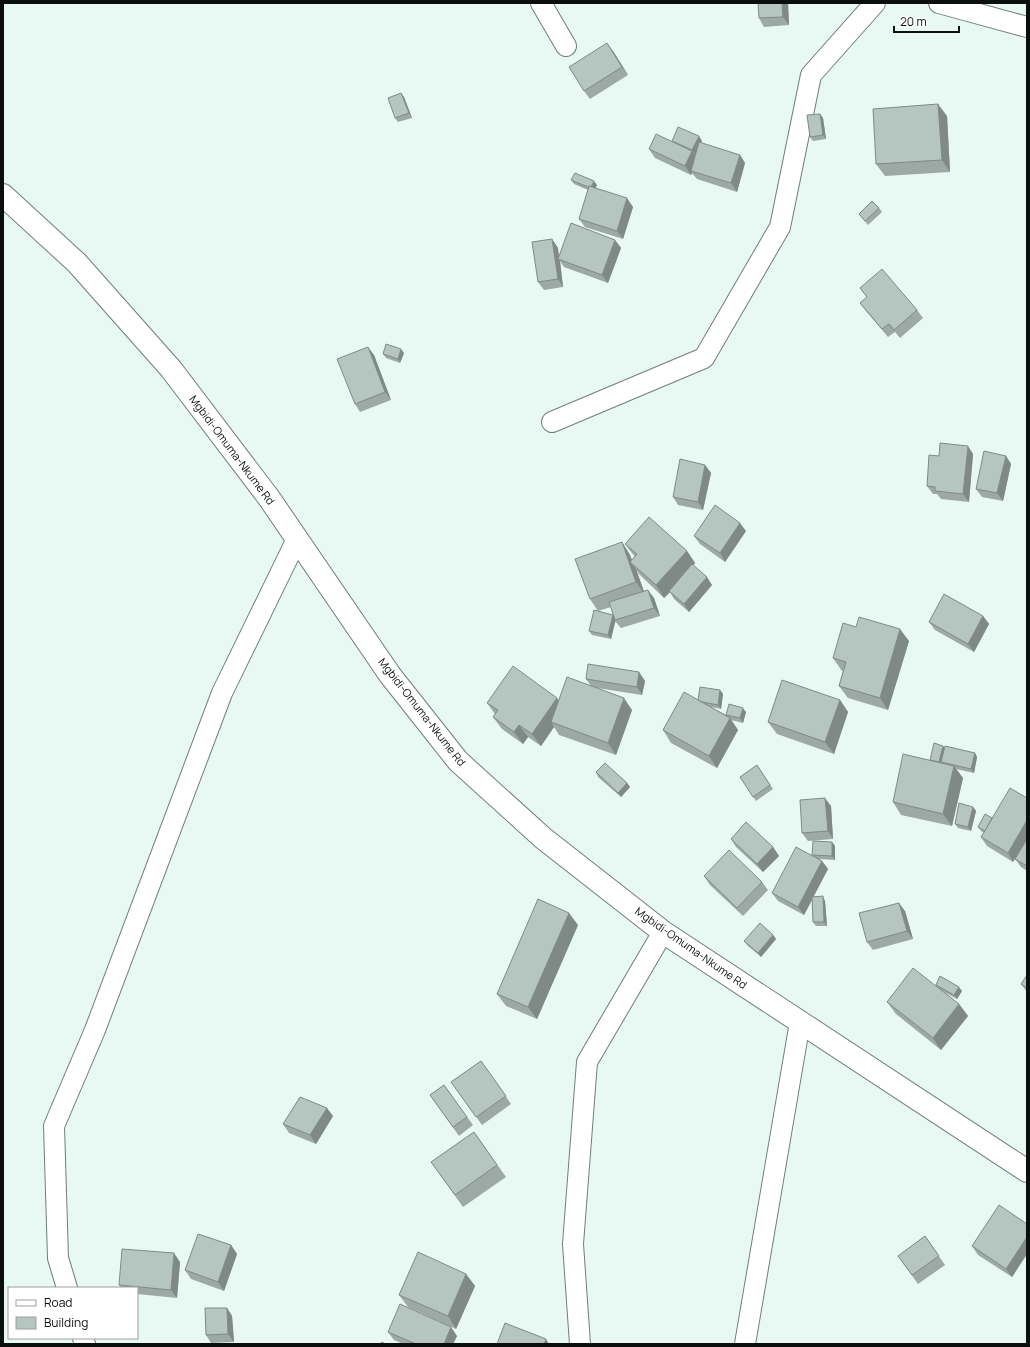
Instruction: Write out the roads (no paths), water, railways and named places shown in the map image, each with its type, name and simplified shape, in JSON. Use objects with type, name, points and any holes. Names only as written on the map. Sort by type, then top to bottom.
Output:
[{"type":"street","points":[[541,3],[566,46]]},
{"type":"street","points":[[552,422],[704,358],[780,227],[811,75],[875,3]]},
{"type":"street","points":[[940,3],[1027,27]]},
{"type":"street","name":"Mgbidi-Omuma-Nkume Rd","points":[[3,195],[77,263],[171,369],[269,498],[390,675],[458,761],[543,838],[663,932],[1027,1171]]},
{"type":"street","points":[[67,1287],[58,1258],[54,1126],[94,1030],[222,693],[297,539]]},
{"type":"street","points":[[580,1344],[572,1244],[587,1062],[663,932]]},
{"type":"street","points":[[745,1344],[800,1022]]}]
